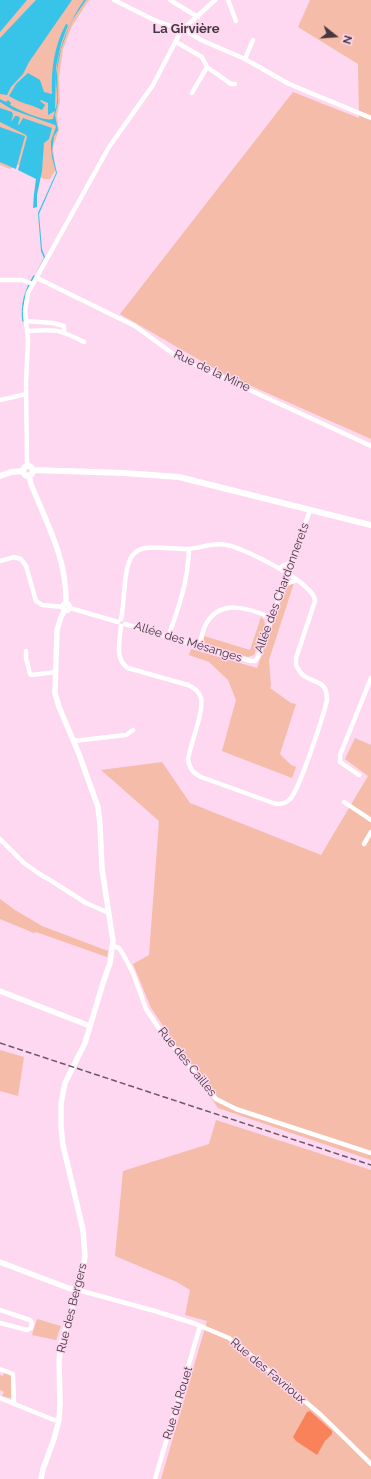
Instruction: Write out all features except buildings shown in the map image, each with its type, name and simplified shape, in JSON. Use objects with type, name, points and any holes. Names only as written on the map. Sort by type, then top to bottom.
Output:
[{"type":"main road","points":[[0,476],[30,466],[33,470],[124,473],[179,477],[371,525]]},
{"type":"main road","points":[[25,468],[25,474],[29,475],[33,470]]},
{"type":"street","points":[[114,0],[154,20],[183,30],[201,40],[245,59],[289,84],[371,118]]},
{"type":"street","points":[[170,0],[198,17]]},
{"type":"street","points":[[25,468],[28,351],[25,311],[31,283],[37,278],[109,147],[153,85],[183,30],[215,0]]},
{"type":"street","points":[[228,0],[236,21]]},
{"type":"street","points":[[245,59],[253,40]]},
{"type":"street","points":[[176,42],[202,56],[207,67],[231,84],[234,84]]},
{"type":"street","points":[[192,93],[207,67]]},
{"type":"street","name":"Rue de la Mine","points":[[37,278],[135,326],[176,356],[371,446]]},
{"type":"street","points":[[0,280],[31,283]]},
{"type":"street","points":[[26,322],[53,323],[64,326],[64,332]]},
{"type":"street","points":[[27,331],[50,329],[64,332],[84,342]]},
{"type":"street","points":[[0,400],[26,394]]},
{"type":"street","points":[[29,475],[31,484],[62,562],[66,584],[66,607]]},
{"type":"street","name":"Allée des Chardonnerets","points":[[251,661],[254,661],[258,657],[310,510]]},
{"type":"street","points":[[217,544],[227,544],[288,573],[315,597],[313,608],[296,658],[296,665],[305,676],[319,682],[325,687],[327,693],[326,704],[301,776],[290,799],[283,804],[273,803],[201,777],[194,773],[188,760],[200,709],[201,699],[199,694],[192,687],[128,668],[121,661],[118,653],[128,566],[135,553],[147,548],[189,549],[217,544]]},
{"type":"street","points":[[168,636],[181,602],[187,574],[189,549]]},
{"type":"street","name":"Allée des Mésanges","points":[[0,561],[14,557],[21,559],[26,566],[36,601],[42,605],[66,607],[251,661]]},
{"type":"street","points":[[279,568],[292,560]]},
{"type":"street","points":[[284,585],[297,580]]},
{"type":"street","name":"Rue des Bergers","points":[[41,1479],[59,1420],[60,1350],[63,1334],[71,1315],[78,1290],[83,1267],[85,1244],[63,1145],[61,1120],[62,1091],[85,1043],[110,963],[113,946],[113,934],[102,869],[101,832],[98,807],[92,786],[56,700],[55,672],[57,630],[66,607]]},
{"type":"street","points":[[199,646],[206,624],[221,610],[234,607],[245,608],[272,618]]},
{"type":"street","points":[[26,651],[30,674],[55,672]]},
{"type":"street","points":[[359,775],[340,762],[340,755],[369,690],[371,678]]},
{"type":"street","points":[[73,741],[126,735],[133,730]]},
{"type":"street","points":[[344,802],[371,820]]},
{"type":"street","points":[[364,844],[371,832]]},
{"type":"street","points":[[0,839],[24,863],[38,873],[86,903],[109,913]]},
{"type":"street","name":"Rue des Cailles","points":[[113,946],[119,948],[133,973],[146,1009],[205,1087],[216,1099],[228,1106],[371,1153]]},
{"type":"street","points":[[0,991],[90,1026]]},
{"type":"street","points":[[0,1262],[68,1288],[78,1290]]},
{"type":"street","name":"Rue des Favrioux","points":[[78,1290],[155,1311],[200,1326],[229,1338],[321,1415],[371,1464]]},
{"type":"street","points":[[0,1310],[30,1320],[32,1323],[31,1328],[27,1330],[0,1323]]},
{"type":"street","name":"Rue du Rouet","points":[[155,1479],[200,1326]]},
{"type":"street","points":[[0,1369],[13,1374],[14,1404]]},
{"type":"street","points":[[0,1398],[54,1420],[59,1420]]},
{"type":"shaded area","points":[[0,0],[89,0],[72,26],[63,49],[59,78],[60,101],[57,116],[59,130],[53,147],[55,171],[50,179],[44,179],[20,164],[10,169],[0,165]]},
{"type":"shaded area","points":[[310,0],[371,0],[371,439],[222,373],[120,314],[293,92],[359,118],[358,64],[298,27]]},
{"type":"shaded area","points":[[294,583],[269,660],[270,688],[291,703],[296,704],[280,754],[291,765],[296,767],[292,778],[222,751],[236,700],[228,680],[209,662],[189,655],[191,649],[257,668],[286,587]]},
{"type":"shaded area","points":[[261,617],[264,620],[265,625],[254,655],[248,657],[207,645],[204,642],[204,636],[250,650]]},
{"type":"shaded area","points":[[355,738],[371,745],[371,1160],[218,1108],[151,1008],[133,964],[149,955],[159,821],[101,770],[162,762],[190,803],[321,855],[368,776],[345,759]]},
{"type":"shaded area","points":[[0,899],[42,926],[108,951],[107,957],[36,932],[34,933],[0,919]]},
{"type":"shaded area","points":[[0,1050],[24,1057],[18,1096],[0,1091]]},
{"type":"shaded area","points":[[216,1120],[371,1170],[371,1479],[161,1479],[207,1321],[185,1315],[190,1290],[177,1282],[115,1256],[123,1171],[209,1144]]},
{"type":"shaded area","points":[[37,1319],[61,1326],[56,1340],[32,1335]]},
{"type":"shaded area","points":[[4,1372],[11,1374],[11,1398],[2,1396],[4,1392],[0,1390],[0,1375],[3,1376]]},
{"type":"shaded area","points":[[310,1411],[332,1431],[332,1434],[325,1441],[317,1455],[296,1441],[293,1437],[307,1412]]},
{"type":"water","points":[[0,0],[27,0],[0,32]]},
{"type":"water","points":[[36,0],[72,0],[29,62],[23,74],[11,87],[7,95],[0,94],[0,38]]},
{"type":"water","points":[[84,0],[86,0],[69,27],[61,49],[57,70],[58,102],[55,115],[58,130],[54,136],[52,151],[57,173],[39,214],[42,249],[45,257],[34,276],[44,258],[41,251],[38,213],[56,173],[52,157],[51,141],[56,127],[55,125],[13,110],[0,102],[0,99],[6,102],[8,100],[11,103],[10,105],[32,115],[44,119],[53,119],[55,111],[48,115],[48,103],[41,100],[40,101],[45,105],[42,110],[9,96],[16,84],[28,73],[40,80],[44,92],[52,94],[54,58],[66,24],[68,25],[61,44],[56,67],[55,110],[57,97],[56,75],[59,55],[65,36],[69,26],[74,17]]},
{"type":"water","points":[[0,108],[12,112],[13,115],[11,122],[15,116],[18,116],[20,118],[19,125],[23,118],[52,128],[49,139],[44,143],[42,171],[37,195],[37,207],[33,208],[36,179],[18,170],[27,137],[26,135],[0,122]]},
{"type":"water","points":[[0,127],[25,136],[16,169],[0,162]]},
{"type":"waterway","points":[[23,321],[24,298],[34,276]]},
{"type":"railway","points":[[0,1043],[371,1165]]},
{"type":"district","name":"La Girvière","points":[[186,29]]}]
